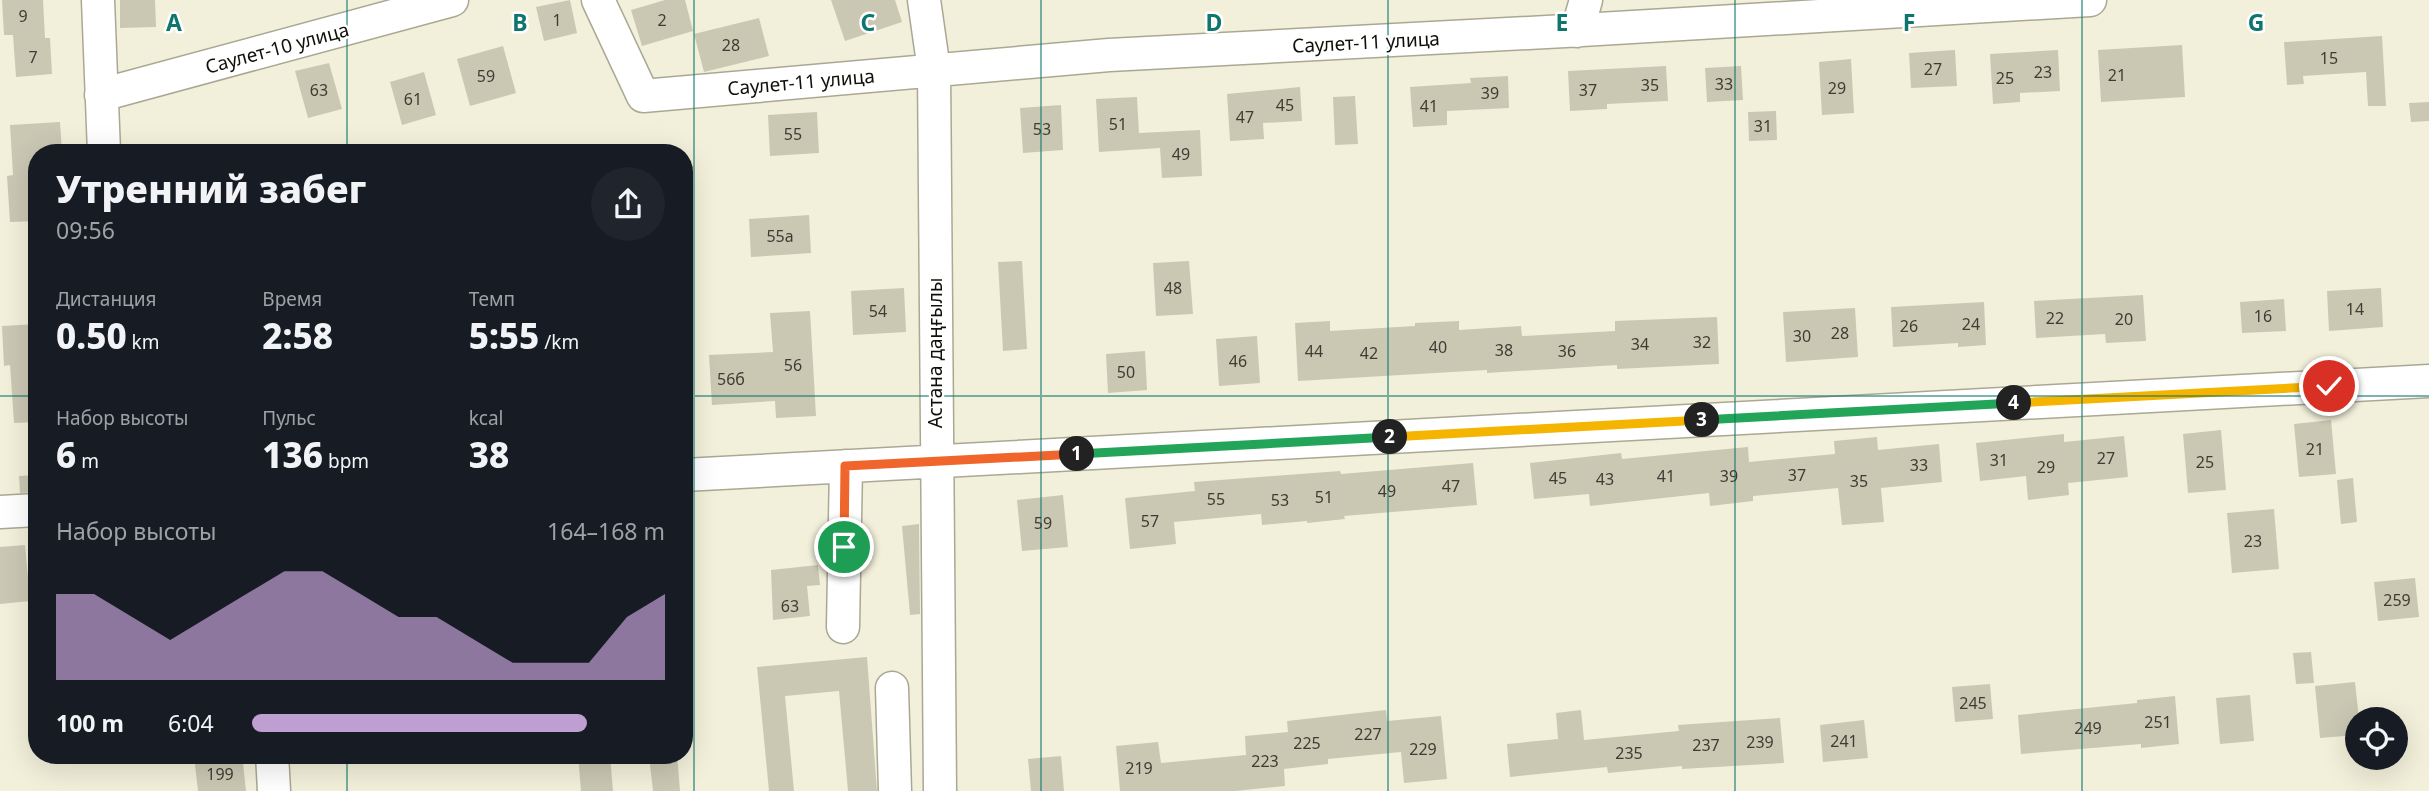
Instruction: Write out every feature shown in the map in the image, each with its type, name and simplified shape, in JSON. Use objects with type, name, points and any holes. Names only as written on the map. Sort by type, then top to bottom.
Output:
[{"type":"street","points":[[98,0],[104,144]]},
{"type":"street","name":"Саулет-10 улица","points":[[102,95],[452,0]]},
{"type":"street","name":"Саулет-11 улица","points":[[598,0],[643,96],[1109,55],[1577,31],[1980,4],[2090,0]]},
{"type":"street","name":"Астана даңғылы","points":[[924,0],[934,70],[940,791]]},
{"type":"street","points":[[1577,31],[1586,0]]},
{"type":"street","points":[[693,474],[2429,381]]},
{"type":"street","points":[[843,627],[845,466]]},
{"type":"street","points":[[0,512],[28,510]]},
{"type":"street","points":[[892,688],[895,791]]},
{"type":"street","points":[[273,764],[274,791]]},
{"type":"building","points":[[2,0],[43,0],[45,38],[50,38],[52,74],[16,77],[13,35],[4,35]]},
{"type":"building","points":[[120,0],[155,0],[156,27],[120,28]]},
{"type":"building","points":[[570,0],[577,33],[544,41],[536,7]]},
{"type":"building","points":[[665,0],[685,0],[693,31],[642,46],[631,10]]},
{"type":"building","points":[[831,0],[895,0],[902,22],[845,41]]},
{"type":"building","points":[[759,18],[769,56],[704,72],[694,34]]},
{"type":"building","points":[[2382,36],[2386,106],[2368,106],[2366,72],[2303,76],[2304,84],[2287,85],[2284,42]]},
{"type":"building","points":[[2182,45],[2185,97],[2101,102],[2098,50]]},
{"type":"building","points":[[503,46],[516,93],[470,106],[457,59]]},
{"type":"building","points":[[1955,50],[1957,86],[1911,88],[1909,53]]},
{"type":"building","points":[[2058,50],[2060,91],[2020,93],[2020,102],[1993,104],[1990,54]]},
{"type":"building","points":[[1851,59],[1854,113],[1822,115],[1819,62]]},
{"type":"building","points":[[329,63],[342,109],[308,118],[295,71]]},
{"type":"building","points":[[1666,66],[1668,101],[1607,104],[1607,109],[1570,111],[1568,71]]},
{"type":"building","points":[[1741,66],[1743,100],[1707,102],[1705,68]]},
{"type":"building","points":[[424,72],[436,115],[402,125],[390,82]]},
{"type":"building","points":[[1508,76],[1509,108],[1447,111],[1447,125],[1413,127],[1410,87],[1471,83],[1470,78]]},
{"type":"building","points":[[1300,87],[1302,121],[1263,123],[1264,139],[1230,141],[1227,94]]},
{"type":"building","points":[[1355,96],[1358,144],[1335,145],[1333,97]]},
{"type":"building","points":[[1137,97],[1139,133],[1200,130],[1202,176],[1162,178],[1160,148],[1099,152],[1096,99]]},
{"type":"building","points":[[2429,102],[2429,121],[2411,122],[2409,103]]},
{"type":"building","points":[[1061,105],[1063,150],[1023,153],[1020,108]]},
{"type":"building","points":[[1776,111],[1777,140],[1749,141],[1748,112]]},
{"type":"building","points":[[817,112],[819,153],[770,156],[768,115]]},
{"type":"building","points":[[60,122],[61,144],[28,144],[28,221],[10,222],[7,176],[13,175],[10,125]]},
{"type":"building","points":[[809,215],[811,253],[751,257],[749,219]]},
{"type":"building","points":[[1022,261],[1027,349],[1003,351],[998,262]]},
{"type":"building","points":[[1189,261],[1193,314],[1156,316],[1153,263]]},
{"type":"building","points":[[904,288],[906,332],[853,335],[851,291]]},
{"type":"building","points":[[2381,288],[2383,327],[2329,331],[2327,291]]},
{"type":"building","points":[[2143,295],[2146,341],[2106,343],[2105,334],[2036,338],[2034,301]]},
{"type":"building","points":[[2284,299],[2286,331],[2242,333],[2240,302]]},
{"type":"building","points":[[1984,302],[1986,345],[1958,347],[1958,343],[1893,347],[1891,307]]},
{"type":"building","points":[[1855,308],[1858,357],[1786,362],[1783,312]]},
{"type":"building","points":[[810,311],[816,416],[776,418],[775,401],[712,405],[709,355],[773,352],[770,313]]},
{"type":"building","points":[[1717,317],[1719,364],[1617,369],[1617,365],[1487,373],[1487,370],[1298,381],[1295,323],[1330,321],[1330,331],[1459,321],[1459,330],[1521,326],[1522,336],[1615,331],[1615,321]]},
{"type":"building","points":[[28,325],[28,422],[14,423],[10,365],[4,366],[2,326]]},
{"type":"building","points":[[1257,336],[1260,383],[1219,386],[1216,339]]},
{"type":"building","points":[[1145,351],[1147,390],[1108,393],[1106,354]]},
{"type":"building","points":[[2331,420],[2336,474],[2299,477],[2294,424]]},
{"type":"building","points":[[2221,430],[2226,490],[2188,493],[2183,434]]},
{"type":"building","points":[[2064,434],[2064,442],[2124,436],[2128,477],[2068,483],[2069,495],[2028,500],[2026,476],[1980,481],[1976,443]]},
{"type":"building","points":[[1877,437],[1878,450],[1939,444],[1942,482],[1881,488],[1884,522],[1842,525],[1838,488],[1753,496],[1753,501],[1710,506],[1709,493],[1590,506],[1589,494],[1534,499],[1530,463],[1621,453],[1622,459],[1748,447],[1749,462],[1835,454],[1834,441]]},
{"type":"building","points":[[1473,463],[1477,505],[1344,516],[1345,519],[1307,523],[1262,525],[1261,514],[1174,522],[1176,544],[1130,549],[1125,498],[1195,491],[1194,482]]},
{"type":"building","points":[[19,476],[28,476],[28,493],[20,493]]},
{"type":"building","points":[[2353,478],[2357,522],[2341,524],[2337,480]]},
{"type":"building","points":[[1063,495],[1068,547],[1022,551],[1017,500]]},
{"type":"building","points":[[2274,509],[2279,569],[2232,573],[2227,513]]},
{"type":"building","points":[[919,524],[920,614],[910,615],[902,526]]},
{"type":"building","points":[[25,545],[28,601],[0,604],[0,547]]},
{"type":"building","points":[[818,565],[820,585],[807,586],[810,616],[773,620],[771,570]]},
{"type":"building","points":[[2415,578],[2419,617],[2378,621],[2374,582]]},
{"type":"building","points":[[2311,652],[2314,683],[2296,684],[2293,653]]},
{"type":"building","points":[[867,657],[877,791],[848,791],[839,691],[785,696],[794,791],[769,791],[757,667]]},
{"type":"building","points":[[2355,682],[2358,707],[2345,707],[2345,736],[2320,738],[2315,686]]},
{"type":"building","points":[[1990,684],[1993,719],[1955,722],[1952,687]]},
{"type":"building","points":[[2250,695],[2254,741],[2220,744],[2216,698]]},
{"type":"building","points":[[2175,696],[2179,744],[2141,748],[2141,744],[2021,754],[2018,715],[2137,703],[2137,700]]},
{"type":"building","points":[[1386,710],[1387,721],[1441,716],[1447,779],[1404,783],[1401,752],[1328,759],[1328,764],[1284,769],[1285,786],[1235,791],[1120,791],[1116,746],[1158,742],[1161,763],[1246,755],[1245,736],[1288,732],[1287,721]]},
{"type":"building","points":[[1581,710],[1584,740],[1679,731],[1678,725],[1780,718],[1784,763],[1682,769],[1682,766],[1608,773],[1607,767],[1510,777],[1507,744],[1558,739],[1556,713]]},
{"type":"building","points":[[1864,720],[1868,758],[1823,762],[1820,725]]},
{"type":"building","points":[[1061,756],[1064,791],[1031,791],[1028,759]]},
{"type":"building","points":[[195,764],[243,764],[246,791],[198,791]]},
{"type":"building","points":[[579,764],[611,764],[613,791],[581,791]]},
{"type":"building","points":[[650,764],[678,764],[680,791],[653,791]]},
{"type":"route","points":[[844,547],[845,466],[2329,386]]}]
